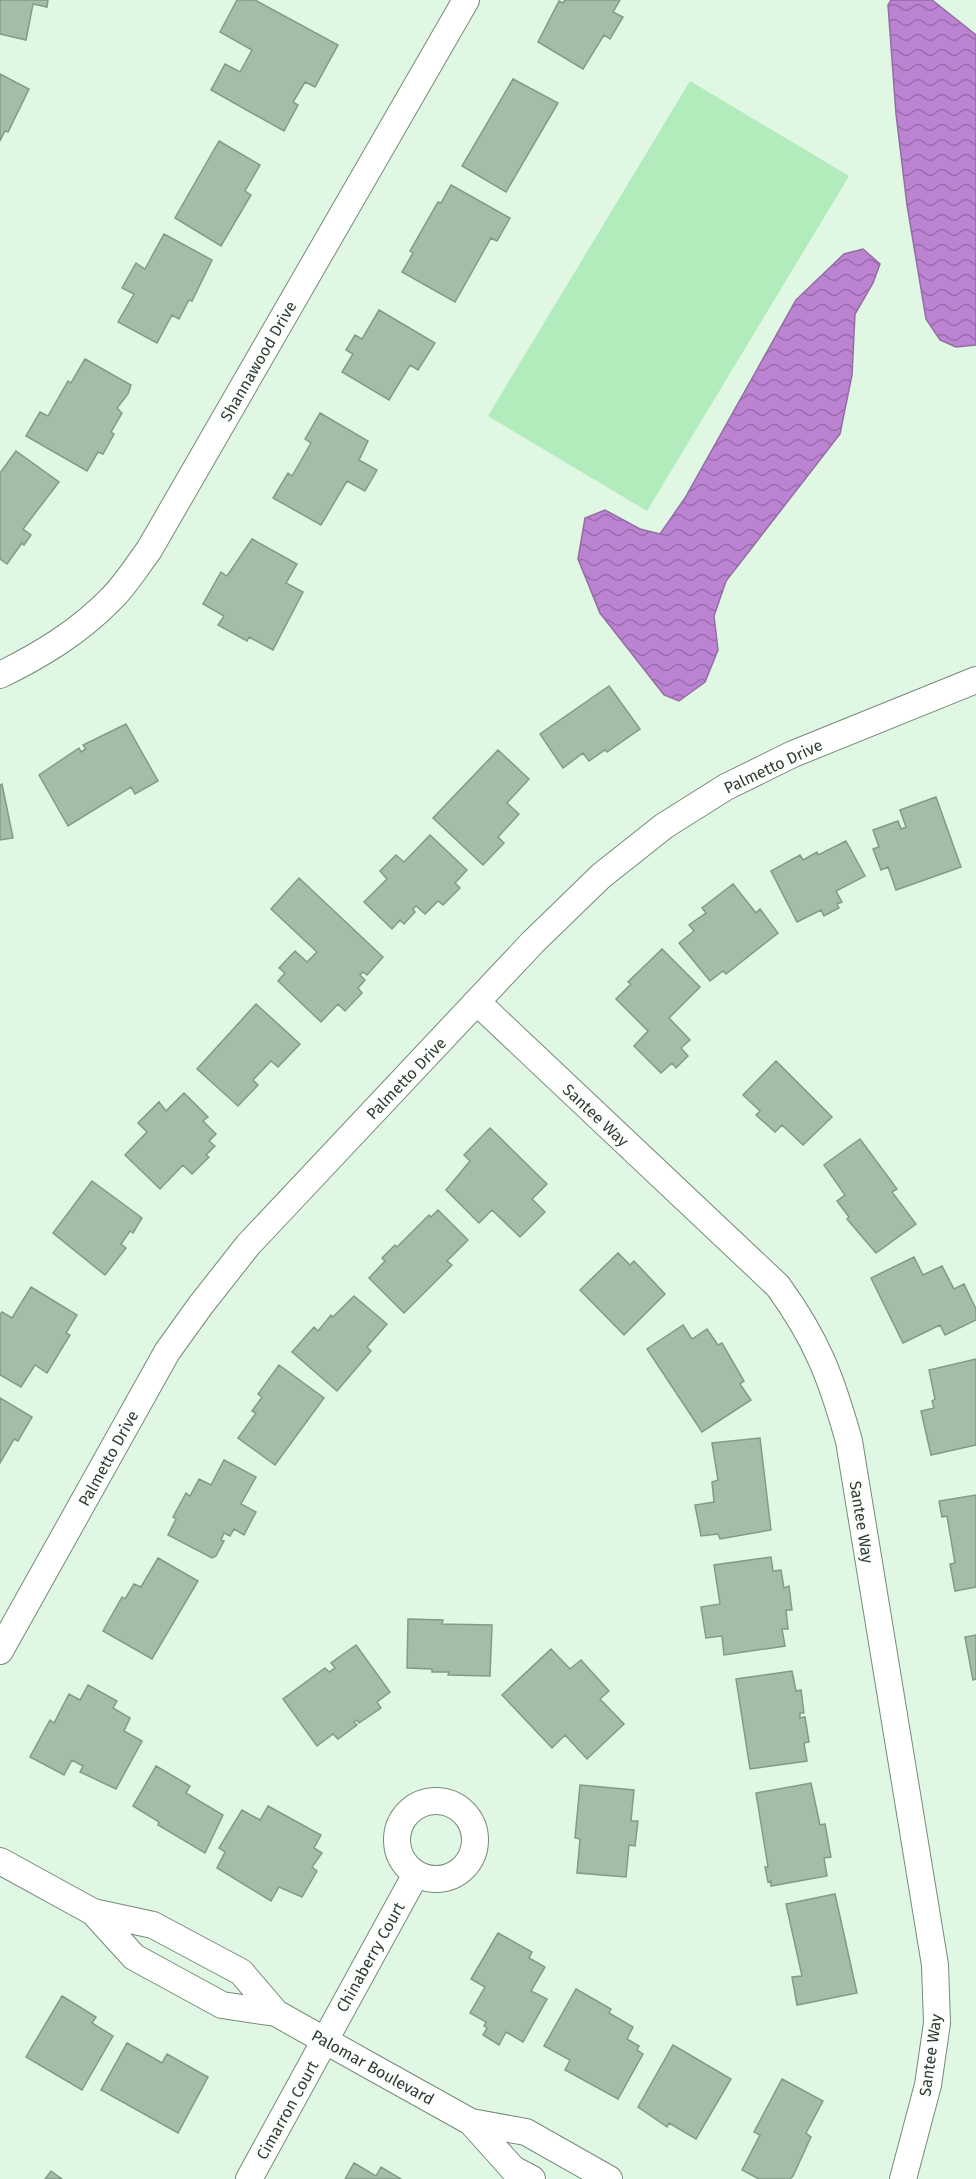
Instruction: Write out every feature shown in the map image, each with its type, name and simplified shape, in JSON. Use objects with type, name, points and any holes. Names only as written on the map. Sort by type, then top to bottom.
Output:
[{"type":"street","name":"Shannawood Drive","points":[[0,675],[37,657],[79,628],[113,597],[149,550],[466,0]]},
{"type":"street","name":"Palmetto Drive","points":[[0,1651],[167,1352],[200,1306],[248,1245],[533,942],[601,876],[664,826],[726,787],[793,754],[976,680]]},
{"type":"street","name":"Santee Way","points":[[478,1003],[778,1286],[814,1340],[832,1379],[849,1441],[934,1965],[937,2023],[928,2085],[903,2179]]},
{"type":"street","name":"Palomar Boulevard","points":[[0,1861],[93,1912],[153,1925],[241,1972],[276,2013],[325,2041],[471,2122],[526,2132],[609,2179]]},
{"type":"street","name":"Chinaberry Court","points":[[325,2041],[416,1874]]},
{"type":"street","name":"Palomar Boulevard","points":[[93,1912],[134,1957],[222,2006],[276,2013]]},
{"type":"street","name":"Cimarron Court","points":[[249,2179],[325,2041]]},
{"type":"street","name":"Palomar Boulevard","points":[[471,2122],[513,2169],[532,2179]]},
{"type":"green space","points":[[690,81],[849,176],[647,511],[488,416]]},
{"type":"water","points":[[891,0],[932,0],[976,35],[976,345],[956,347],[940,340],[926,319],[907,205],[896,114],[888,5]]},
{"type":"water","points":[[863,249],[880,264],[873,283],[855,314],[852,375],[840,434],[726,581],[714,616],[718,650],[705,682],[679,701],[664,695],[600,613],[578,559],[585,518],[605,510],[640,529],[660,534],[685,498],[796,300],[844,254]]},
{"type":"building","points":[[0,0],[48,0],[47,7],[33,4],[26,40],[0,34]]},
{"type":"building","points":[[237,0],[255,0],[338,45],[315,87],[305,82],[293,102],[298,105],[284,131],[211,90],[225,64],[240,72],[252,50],[220,32]]},
{"type":"building","points":[[565,0],[620,0],[613,12],[623,17],[610,39],[604,35],[583,69],[538,42],[559,1],[563,3]]},
{"type":"building","points":[[0,74],[29,89],[8,132],[5,131],[0,141]]},
{"type":"building","points":[[513,79],[558,103],[506,192],[462,166]]},
{"type":"building","points":[[219,141],[260,165],[245,191],[251,195],[221,246],[175,218]]},
{"type":"building","points":[[451,185],[510,218],[497,241],[491,238],[455,302],[402,272],[413,253],[410,251],[438,202],[441,203]]},
{"type":"building","points":[[164,234],[212,260],[192,301],[189,300],[179,319],[172,315],[157,343],[118,322],[134,294],[122,288],[136,263],[145,269]]},
{"type":"building","points":[[379,310],[435,343],[418,370],[410,365],[389,400],[342,372],[353,354],[346,350],[355,335],[362,339]]},
{"type":"building","points":[[85,359],[131,385],[128,394],[117,408],[122,413],[111,432],[114,434],[103,454],[98,452],[87,471],[26,436],[40,412],[48,416],[68,381],[71,383]]},
{"type":"building","points":[[320,413],[368,441],[359,460],[377,470],[365,491],[347,481],[321,525],[273,498],[288,473],[292,476],[311,443],[305,439]]},
{"type":"building","points":[[16,451],[59,482],[23,529],[31,535],[24,545],[22,543],[7,564],[0,559],[0,473]]},
{"type":"building","points":[[252,539],[297,564],[286,583],[303,592],[273,650],[249,637],[247,641],[218,625],[224,616],[203,604],[221,572],[227,576]]},
{"type":"building","points":[[609,686],[640,729],[607,752],[605,750],[589,761],[583,753],[563,768],[540,734]]},
{"type":"building","points":[[126,724],[158,781],[135,794],[131,787],[68,826],[39,775],[79,748],[81,752],[86,749],[83,745]]},
{"type":"building","points":[[498,750],[529,779],[507,803],[519,814],[498,837],[504,843],[483,865],[433,818]]},
{"type":"building","points":[[2,784],[13,838],[0,840],[0,785]]},
{"type":"building","points":[[936,797],[961,867],[896,890],[888,867],[881,870],[873,849],[879,847],[873,830],[898,821],[901,829],[906,827],[900,810]]},
{"type":"building","points":[[430,835],[467,870],[455,883],[460,888],[443,905],[438,901],[425,914],[416,906],[413,909],[415,912],[404,924],[400,920],[392,929],[364,902],[387,879],[380,871],[396,855],[404,862]]},
{"type":"building","points":[[846,841],[865,876],[836,891],[842,902],[837,904],[839,908],[824,916],[821,910],[797,922],[771,871],[800,855],[803,860]]},
{"type":"building","points":[[299,878],[383,957],[367,975],[363,972],[360,975],[365,980],[358,988],[362,993],[345,1011],[338,1004],[321,1022],[278,981],[285,973],[279,968],[295,951],[307,962],[317,952],[271,909]]},
{"type":"building","points":[[733,884],[756,913],[760,909],[778,933],[726,974],[723,971],[710,981],[679,943],[694,931],[689,925],[706,913],[702,908]]},
{"type":"building","points":[[662,949],[700,987],[669,1018],[690,1040],[681,1048],[688,1056],[676,1068],[672,1063],[661,1073],[634,1046],[648,1031],[616,999],[631,984],[628,982]]},
{"type":"building","points":[[256,1004],[300,1044],[278,1067],[271,1061],[253,1080],[258,1085],[238,1106],[197,1069]]},
{"type":"building","points":[[776,1061],[832,1117],[803,1145],[782,1125],[775,1132],[756,1115],[760,1111],[743,1095]]},
{"type":"building","points":[[184,1093],[208,1117],[203,1121],[216,1134],[209,1141],[215,1146],[206,1155],[209,1157],[192,1174],[183,1165],[160,1189],[125,1155],[147,1132],[138,1123],[159,1102],[166,1111]]},
{"type":"building","points":[[490,1128],[547,1184],[532,1199],[545,1212],[520,1237],[492,1210],[479,1223],[446,1190],[470,1161],[464,1155]]},
{"type":"building","points":[[860,1139],[897,1189],[892,1192],[916,1224],[876,1253],[847,1219],[849,1217],[837,1201],[845,1195],[824,1165]]},
{"type":"building","points":[[92,1181],[142,1218],[133,1233],[130,1231],[121,1244],[126,1248],[105,1275],[53,1233]]},
{"type":"building","points":[[438,1210],[468,1240],[447,1261],[452,1265],[404,1313],[369,1278],[385,1261],[382,1258],[395,1245],[397,1247],[429,1215],[431,1217]]},
{"type":"building","points":[[618,1253],[630,1265],[634,1261],[665,1294],[624,1335],[580,1290]]},
{"type":"building","points":[[914,1257],[923,1275],[942,1266],[954,1289],[964,1284],[976,1309],[976,1320],[945,1335],[940,1325],[903,1343],[871,1278]]},
{"type":"building","points":[[31,1287],[77,1315],[66,1333],[70,1335],[47,1373],[35,1365],[21,1387],[0,1375],[0,1314],[2,1312],[12,1318]]},
{"type":"building","points":[[354,1296],[387,1324],[367,1347],[371,1351],[337,1391],[292,1352],[314,1327],[318,1331],[331,1315],[333,1317]]},
{"type":"building","points":[[683,1325],[692,1339],[707,1329],[718,1345],[722,1343],[744,1381],[740,1384],[751,1400],[702,1432],[647,1349]]},
{"type":"building","points":[[976,1359],[976,1445],[931,1455],[921,1411],[934,1408],[932,1401],[935,1399],[929,1370]]},
{"type":"building","points":[[279,1365],[324,1398],[275,1465],[238,1438],[256,1413],[252,1411],[262,1397],[258,1394]]},
{"type":"building","points":[[0,1398],[32,1417],[18,1441],[14,1439],[0,1463]]},
{"type":"building","points":[[760,1438],[771,1530],[720,1539],[718,1534],[701,1536],[695,1505],[714,1502],[712,1482],[718,1480],[712,1443]]},
{"type":"building","points":[[224,1460],[256,1477],[241,1504],[256,1512],[244,1535],[234,1529],[230,1536],[224,1533],[221,1540],[224,1541],[216,1556],[212,1558],[168,1535],[176,1519],[173,1517],[186,1493],[190,1496],[199,1479],[211,1485]]},
{"type":"building","points":[[976,1495],[976,1587],[955,1591],[950,1564],[955,1563],[947,1516],[942,1517],[939,1501]]},
{"type":"building","points":[[771,1557],[773,1571],[781,1570],[784,1588],[789,1586],[792,1610],[786,1610],[788,1629],[782,1629],[785,1646],[724,1655],[722,1636],[706,1638],[701,1607],[720,1604],[714,1565]]},
{"type":"building","points":[[158,1558],[198,1581],[152,1659],[103,1631],[122,1597],[125,1599],[134,1584],[141,1587]]},
{"type":"building","points":[[408,1619],[443,1620],[442,1624],[492,1625],[490,1676],[448,1675],[449,1672],[432,1672],[432,1669],[407,1668]]},
{"type":"building","points":[[976,1635],[976,1679],[973,1680],[965,1637]]},
{"type":"building","points":[[356,1645],[390,1692],[377,1702],[381,1708],[359,1723],[357,1720],[354,1722],[357,1725],[338,1739],[333,1734],[317,1746],[283,1699],[325,1668],[329,1672],[335,1668],[331,1663]]},
{"type":"building","points":[[551,1649],[570,1669],[581,1660],[609,1691],[600,1699],[624,1724],[587,1759],[565,1735],[552,1748],[502,1695]]},
{"type":"building","points":[[792,1671],[796,1691],[801,1690],[804,1713],[800,1713],[800,1718],[805,1717],[809,1742],[804,1743],[807,1761],[750,1769],[736,1679]]},
{"type":"building","points":[[88,1685],[117,1701],[113,1708],[130,1718],[124,1731],[142,1741],[116,1789],[80,1772],[83,1766],[72,1760],[64,1775],[30,1757],[50,1720],[54,1723],[69,1694],[80,1700]]},
{"type":"building","points":[[156,1766],[190,1786],[186,1793],[223,1815],[205,1853],[158,1825],[159,1822],[133,1806]]},
{"type":"building","points":[[811,1783],[820,1825],[825,1824],[831,1857],[824,1858],[827,1876],[771,1886],[765,1867],[768,1867],[756,1793]]},
{"type":"building","points":[[580,1785],[634,1790],[631,1821],[638,1821],[635,1846],[629,1845],[626,1877],[577,1873],[580,1839],[575,1838]]},
{"type":"building","points":[[268,1806],[321,1835],[314,1848],[322,1853],[312,1867],[317,1871],[302,1897],[279,1887],[271,1901],[217,1868],[225,1852],[219,1848],[242,1810],[260,1820]]},
{"type":"building","points":[[835,1894],[857,1993],[797,2005],[792,1977],[802,1976],[786,1904]]},
{"type":"building","points":[[498,1933],[532,1952],[529,1958],[545,1967],[531,1991],[547,1999],[523,2042],[506,2032],[499,2045],[483,2035],[487,2028],[484,2026],[486,2022],[470,2013],[485,1987],[471,1979]]},
{"type":"building","points":[[576,1989],[611,2009],[609,2013],[633,2027],[627,2039],[639,2046],[637,2050],[643,2054],[618,2099],[565,2070],[570,2060],[544,2046]]},
{"type":"building","points":[[62,1996],[96,2017],[92,2023],[113,2036],[82,2090],[26,2057]]},
{"type":"building","points":[[127,2043],[162,2063],[167,2054],[208,2077],[178,2133],[101,2090]]},
{"type":"building","points":[[673,2045],[731,2079],[696,2139],[669,2123],[667,2127],[638,2107]]},
{"type":"building","points":[[782,2079],[823,2101],[806,2133],[811,2137],[793,2176],[790,2179],[759,2179],[742,2170],[760,2135],[754,2132]]},
{"type":"building","points":[[354,2163],[376,2176],[381,2167],[401,2179],[345,2179]]},
{"type":"building","points":[[51,2171],[62,2179],[45,2179]]}]
